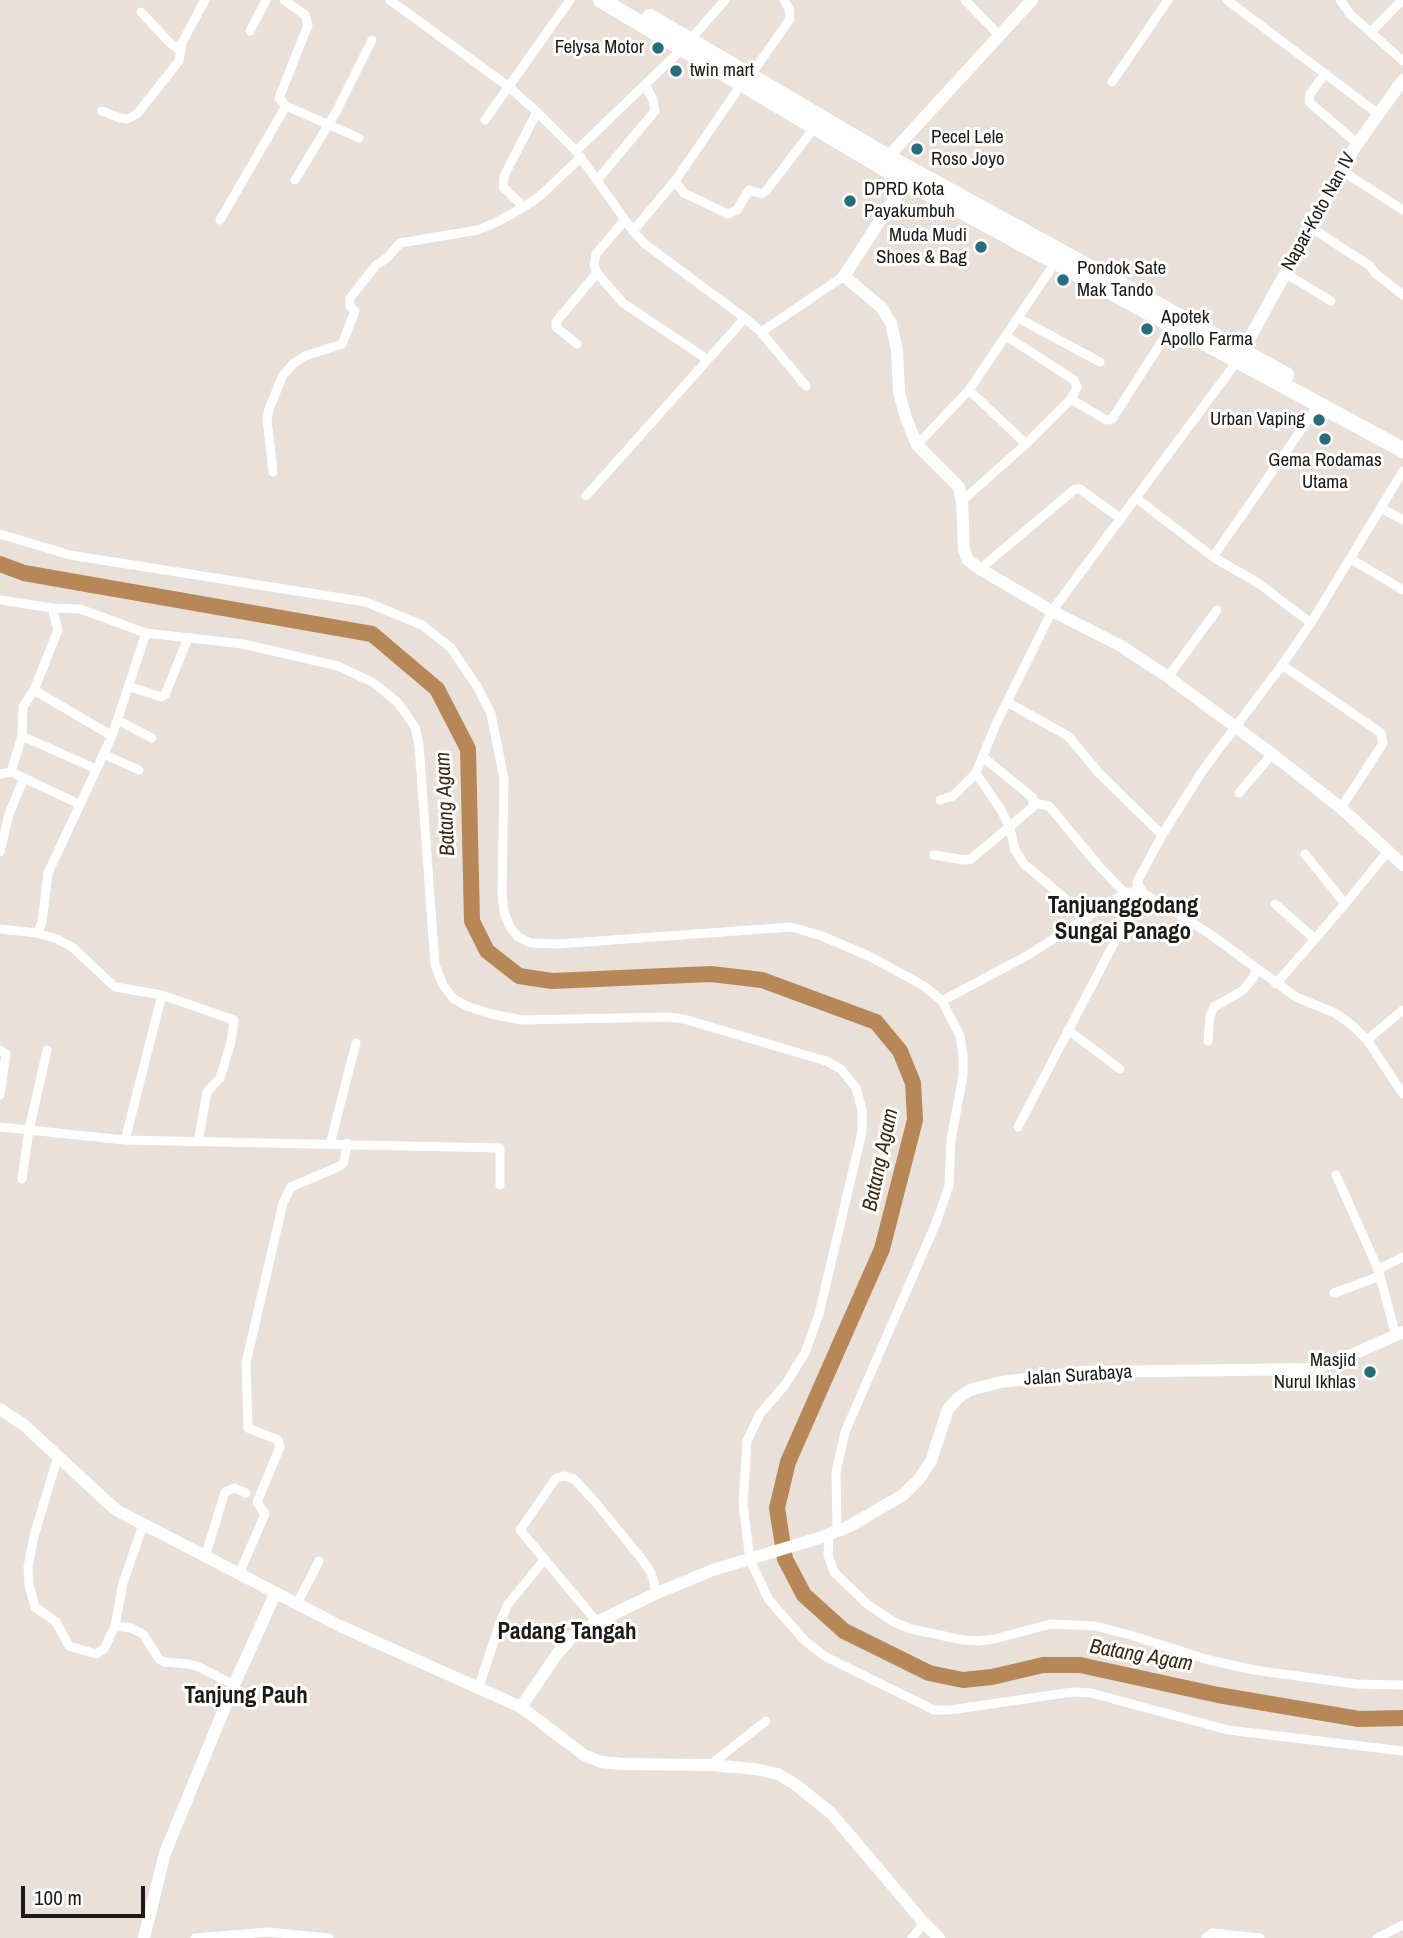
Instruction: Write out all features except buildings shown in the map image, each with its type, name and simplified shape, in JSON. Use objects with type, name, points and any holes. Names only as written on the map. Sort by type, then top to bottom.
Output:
[{"type":"highway","points":[[601,0],[888,157],[1092,275],[1403,440]]},
{"type":"highway","points":[[621,0],[686,45]]},
{"type":"highway","points":[[745,80],[814,128],[906,181],[1055,263],[1092,275]]},
{"type":"highway","points":[[1127,294],[1172,326],[1240,355],[1319,404],[1403,450]]},
{"type":"street","points":[[102,111],[127,119],[137,114],[179,61],[187,33],[205,0]]},
{"type":"street","points":[[250,31],[266,0]]},
{"type":"street","points":[[284,0],[308,20],[279,98],[286,106],[359,138]]},
{"type":"street","points":[[390,0],[509,87],[537,112],[579,154],[633,232],[645,244],[745,317],[806,386]]},
{"type":"street","points":[[485,120],[570,0]]},
{"type":"street","points":[[274,472],[267,419],[283,375],[305,356],[342,344],[355,311],[350,306],[350,298],[376,265],[387,258],[400,243],[478,230],[540,196],[686,45],[725,0]]},
{"type":"street","points":[[633,232],[675,181],[790,19],[784,0]]},
{"type":"street","points":[[965,0],[999,35]]},
{"type":"street","points":[[888,157],[1032,0]]},
{"type":"street","points":[[1112,82],[1168,0]]},
{"type":"street","points":[[1340,0],[1351,15],[1403,61]]},
{"type":"street","points":[[1371,32],[1402,0]]},
{"type":"street","points":[[1234,2],[1324,75],[1377,113]]},
{"type":"street","points":[[141,12],[181,51]]},
{"type":"street","points":[[295,180],[351,84],[372,40]]},
{"type":"street","points":[[1324,75],[1310,94],[1310,102],[1357,143]]},
{"type":"street","name":"Napar-Koto Nan IV","points":[[1240,355],[1357,143],[1403,80]]},
{"type":"street","points":[[598,179],[655,111],[646,87]]},
{"type":"street","points":[[220,220],[286,106]]},
{"type":"street","points":[[524,207],[503,187],[502,182],[537,112]]},
{"type":"street","points":[[675,181],[684,193],[728,214],[737,211],[749,190],[761,194],[766,191],[814,128]]},
{"type":"street","points":[[1342,172],[1403,210]]},
{"type":"street","points":[[761,332],[844,276],[906,181]]},
{"type":"street","points":[[625,220],[596,254],[594,265],[597,273],[623,303],[707,359]]},
{"type":"street","points":[[1310,227],[1370,266],[1403,295]]},
{"type":"street","points":[[917,445],[969,390],[1055,263]]},
{"type":"street","points":[[578,344],[556,327],[556,322],[597,273]]},
{"type":"street","points":[[1285,273],[1331,300]]},
{"type":"street","points":[[844,276],[882,308],[891,323],[901,399],[909,429],[917,445],[959,487],[964,550],[968,560],[1052,611],[1121,646],[1168,677],[1272,754],[1401,859]]},
{"type":"street","points":[[586,496],[745,317]]},
{"type":"street","points":[[1018,318],[1100,362]]},
{"type":"street","points":[[1071,399],[1110,421],[1172,326]]},
{"type":"street","points":[[962,500],[1026,444],[1071,399],[1077,387],[1074,380],[1006,336]]},
{"type":"street","points":[[940,800],[953,796],[976,773],[1052,611],[1240,355]]},
{"type":"street","points":[[969,390],[1026,444]]},
{"type":"street","points":[[1213,557],[1319,404]]},
{"type":"street","points":[[1403,471],[1311,622],[1203,771],[1162,835],[1138,878],[1137,885],[1140,891],[1207,932],[1296,997],[1335,1013],[1367,1040],[1403,1094]]},
{"type":"street","points":[[980,569],[1075,489],[1080,489],[1121,519]]},
{"type":"street","points":[[1136,498],[1213,557],[1258,583],[1311,622]]},
{"type":"street","points":[[1381,508],[1403,520]]},
{"type":"street","points":[[0,534],[70,555],[366,602],[422,625],[451,648],[477,685],[491,714],[504,779],[504,912],[518,937],[531,943],[558,944],[791,927],[822,936],[871,957],[924,986],[942,1001],[960,1036],[964,1055],[963,1076],[951,1140],[949,1186],[936,1223],[845,1432],[836,1472],[828,1555],[834,1572],[867,1604],[894,1622],[911,1629],[964,1640],[994,1639],[1051,1624],[1095,1626],[1209,1661],[1254,1670],[1356,1684],[1403,1685]]},
{"type":"street","points":[[1351,559],[1403,590]]},
{"type":"street","points":[[0,600],[80,610],[146,633],[243,644],[338,666],[374,683],[398,703],[415,727],[419,745],[435,965],[443,985],[454,999],[491,1014],[522,1020],[684,1019],[826,1061],[841,1069],[856,1088],[862,1110],[862,1132],[819,1314],[804,1353],[785,1385],[760,1414],[747,1441],[743,1504],[750,1560],[769,1600],[806,1642],[826,1657],[934,1710],[1073,1692],[1091,1693],[1228,1730],[1403,1751]]},
{"type":"street","points":[[11,772],[22,736],[23,707],[34,690],[58,630],[52,608]]},
{"type":"street","points":[[1168,677],[1217,610]]},
{"type":"street","points":[[37,933],[42,923],[48,873],[112,736],[146,633]]},
{"type":"street","points":[[128,686],[165,695],[188,638]]},
{"type":"street","points":[[1282,665],[1381,733],[1383,743],[1341,808]]},
{"type":"street","points":[[34,690],[112,736]]},
{"type":"street","points":[[1007,702],[1068,736],[1099,773],[1162,835]]},
{"type":"street","points":[[117,720],[152,738]]},
{"type":"street","points":[[22,736],[96,769]]},
{"type":"street","points":[[103,754],[139,770]]},
{"type":"street","points":[[1239,793],[1272,754]]},
{"type":"street","points":[[934,855],[971,859],[1033,807],[1033,798],[984,757]]},
{"type":"street","points":[[0,774],[11,772],[79,804]]},
{"type":"street","points":[[976,773],[1001,810],[1010,828],[1015,850],[1024,864],[1088,918]]},
{"type":"street","points":[[0,852],[9,814],[24,778]]},
{"type":"street","points":[[1034,803],[1049,806],[1125,893]]},
{"type":"street","points":[[1276,984],[1388,851]]},
{"type":"street","points":[[1305,854],[1345,904]]},
{"type":"street","points":[[942,1001],[1023,958],[1125,893],[1140,891]]},
{"type":"street","points":[[1018,1126],[1140,891]]},
{"type":"street","points":[[1275,904],[1315,939]]},
{"type":"street","points":[[0,929],[37,933],[57,939],[72,947],[115,987],[162,995],[230,1017],[235,1022],[220,1079],[207,1092],[198,1142]]},
{"type":"street","points":[[1208,1041],[1210,1016],[1214,1007],[1242,990],[1257,970]]},
{"type":"street","points":[[125,1140],[162,995]]},
{"type":"street","points":[[1367,1040],[1403,1010]]},
{"type":"street","points":[[1068,1030],[1120,1069]]},
{"type":"street","points":[[330,1144],[356,1043]]},
{"type":"street","points":[[0,1050],[5,1054],[0,1095]]},
{"type":"street","points":[[22,1179],[29,1130],[47,1050]]},
{"type":"street","points":[[0,1127],[125,1140],[500,1148],[500,1185]]},
{"type":"street","points":[[239,1574],[265,1514],[257,1502],[280,1447],[278,1440],[248,1427],[246,1363],[283,1203],[291,1187],[340,1166],[344,1162],[347,1143]]},
{"type":"street","points":[[1336,1175],[1379,1272],[1399,1334]]},
{"type":"street","points":[[1334,1293],[1379,1272],[1403,1257]]},
{"type":"street","name":"Jalan Surabaya","points":[[521,1707],[557,1654],[573,1636],[597,1622],[713,1570],[829,1535],[903,1495],[919,1479],[931,1461],[948,1409],[970,1390],[1001,1382],[1082,1372],[1312,1369],[1338,1361],[1399,1334]]},
{"type":"street","points":[[1,1414],[24,1425],[116,1510],[275,1594],[521,1707],[584,1755],[601,1762],[710,1765],[778,1774],[831,1814],[939,1938]]},
{"type":"street","points":[[58,1456],[34,1536],[28,1567],[30,1595],[38,1611],[53,1619],[66,1642],[76,1648],[101,1653],[115,1626],[123,1583],[143,1525]]},
{"type":"street","points":[[597,1622],[522,1533],[521,1526],[556,1478],[570,1477],[590,1497],[644,1562],[657,1593]]},
{"type":"street","points":[[205,1557],[225,1492],[234,1488],[247,1493]]},
{"type":"street","points":[[478,1689],[509,1604],[545,1559]]},
{"type":"street","points":[[297,1604],[319,1561]]},
{"type":"street","points":[[144,1938],[165,1853],[234,1685],[275,1594]]},
{"type":"street","points":[[115,1626],[131,1628],[143,1634],[159,1659],[164,1662],[199,1667],[234,1685]]},
{"type":"street","points":[[710,1765],[766,1721]]},
{"type":"street","points":[[912,1938],[924,1923]]},
{"type":"street","points":[[1377,1938],[1403,1925]]},
{"type":"street","points":[[195,1938],[268,1932],[329,1938]]},
{"type":"street","points":[[1206,1938],[1212,1933],[1259,1938]]},
{"type":"waterway","name":"Batang Agam","points":[[0,564],[24,573],[372,634],[437,689],[468,749],[472,921],[487,951],[519,976],[552,981],[711,974],[762,980],[876,1022],[900,1051],[913,1083],[915,1120],[882,1249],[788,1462],[777,1508],[785,1559],[804,1595],[844,1631],[929,1673],[963,1680],[992,1677],[1043,1665],[1080,1665],[1218,1695],[1359,1719],[1403,1718]]},
{"type":"place","name":"Felysa Motor","points":[[658,48]]},
{"type":"place","name":"twin mart","points":[[676,71]]},
{"type":"place","name":"Pecel Lele Roso Joyo","points":[[917,149]]},
{"type":"place","name":"DPRD Kota Payakumbuh","points":[[850,201]]},
{"type":"place","name":"Muda Mudi Shoes & Bag","points":[[981,247]]},
{"type":"place","name":"Pondok Sate Mak Tando","points":[[1063,280]]},
{"type":"place","name":"Apotek Apollo Farma","points":[[1147,329]]},
{"type":"place","name":"Urban Vaping","points":[[1319,420]]},
{"type":"place","name":"Gema Rodamas Utama","points":[[1325,439]]},
{"type":"place","name":"Masjid Nurul Ikhlas","points":[[1370,1372]]},
{"type":"district","name":"Tanjuanggodang Sungai Panago","points":[[1123,920]]},
{"type":"district","name":"Padang Tangah","points":[[567,1633]]},
{"type":"district","name":"Tanjung Pauh","points":[[246,1697]]}]
